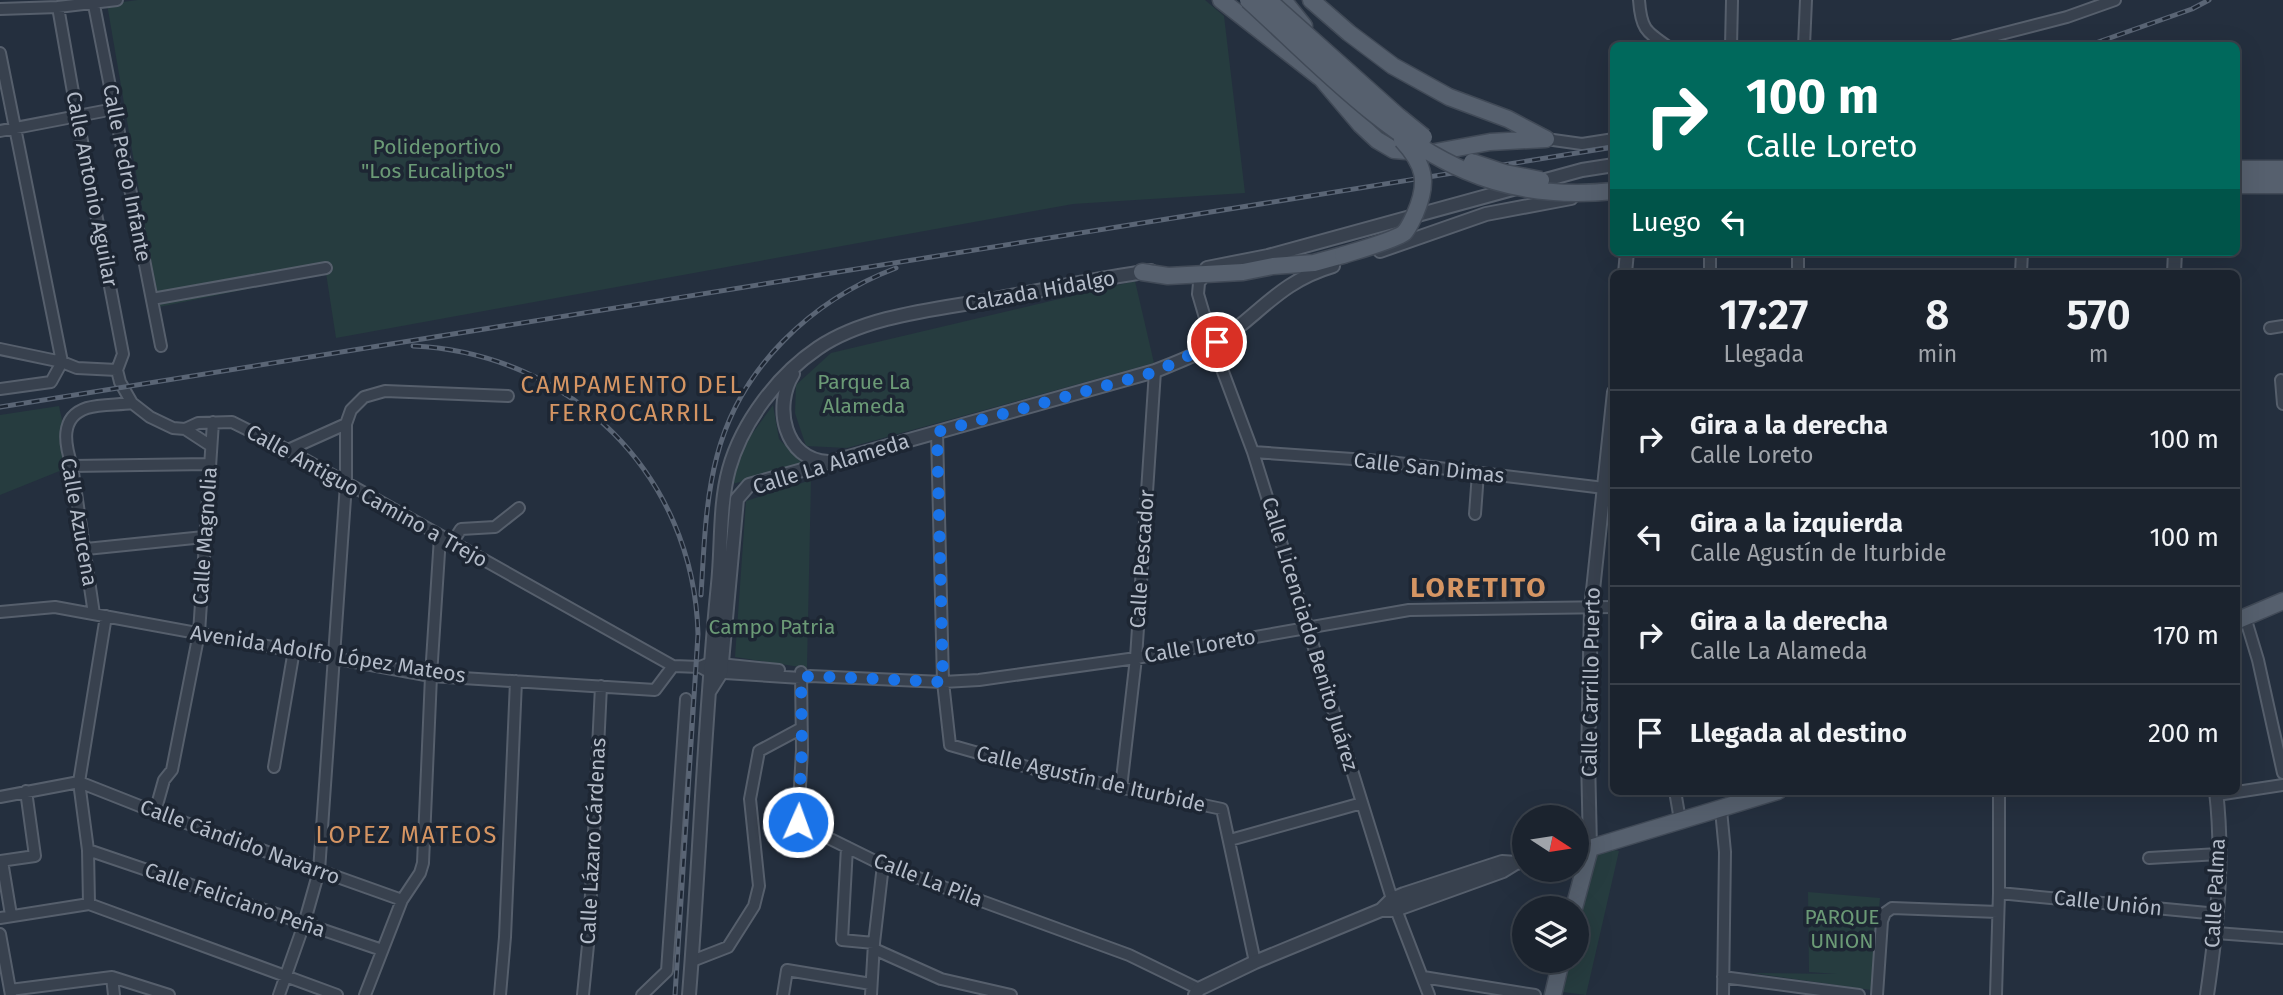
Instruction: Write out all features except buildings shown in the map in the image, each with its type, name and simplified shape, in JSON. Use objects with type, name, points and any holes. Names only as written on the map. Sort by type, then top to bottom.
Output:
[{"type":"main road","points":[[1222,0],[1322,79],[1361,125],[1377,140],[1394,149],[1430,153],[1490,142],[1546,139]]},
{"type":"main road","points":[[1235,0],[1271,33],[1334,78]]},
{"type":"main road","points":[[1142,272],[1168,276],[1243,272],[1346,258],[1403,233],[1422,197],[1424,182],[1417,158],[1386,123],[1248,0]]},
{"type":"main road","points":[[1268,0],[1421,135],[1474,163],[1505,173],[1574,183],[1610,181]]},
{"type":"main road","points":[[1283,0],[1313,39]]},
{"type":"main road","points":[[1311,0],[1369,49],[1402,71],[1449,97],[1508,119],[1546,139]]},
{"type":"main road","points":[[1386,123],[1438,157],[1493,181],[1542,191],[1610,192]]},
{"type":"main road","points":[[2240,169],[2283,169]]},
{"type":"main road","points":[[2240,185],[2283,185]]},
{"type":"main road","points":[[2241,619],[2283,601]]},
{"type":"main road","points":[[1589,847],[1765,795]]},
{"type":"main road","points":[[1553,995],[1558,973]]},
{"type":"street","points":[[0,9],[58,7],[117,0]]},
{"type":"street","points":[[1639,0],[1643,27],[1662,42]]},
{"type":"street","points":[[1804,42],[1806,0]]},
{"type":"street","points":[[2080,0],[2095,7]]},
{"type":"street","points":[[1970,42],[2067,17],[2115,0]]},
{"type":"street","points":[[1731,42],[1732,1]]},
{"type":"street","name":"Calle Pedro Infante","points":[[94,2],[161,346]]},
{"type":"street","name":"Calle Antonio Aguilar","points":[[58,7],[123,354],[117,370]]},
{"type":"street","points":[[0,53],[62,362],[51,382],[0,389]]},
{"type":"street","points":[[0,131],[114,108]]},
{"type":"street","points":[[1546,139],[1582,144],[1610,140]]},
{"type":"street","name":"Calzada Hidalgo","points":[[712,668],[724,493],[738,444],[753,417],[777,385],[803,359],[839,335],[881,321],[1142,272],[1207,268],[1268,256],[1582,170],[1610,166]]},
{"type":"street","points":[[1581,197],[1579,189],[1582,170]]},
{"type":"street","name":"Calle La Alameda","points":[[712,668],[737,499],[749,485],[1155,372],[1213,345],[1280,290],[1309,273],[1346,258],[1486,214],[1610,193]]},
{"type":"street","points":[[1481,198],[1486,214]]},
{"type":"street","points":[[1344,235],[1352,244],[1353,253],[1346,258]]},
{"type":"street","points":[[152,299],[326,268]]},
{"type":"street","name":"Calle Licenciado Benito Juárez","points":[[1205,274],[1199,283],[1198,294],[1213,345],[1253,452],[1393,904],[1429,995]]},
{"type":"street","points":[[2270,328],[2283,326]]},
{"type":"street","points":[[0,349],[62,362],[76,368],[117,370],[132,403],[150,417],[173,428],[184,429],[211,446]]},
{"type":"street","points":[[803,359],[789,380],[784,411],[786,427],[792,444],[804,455],[833,462]]},
{"type":"street","name":"Calle Pescador","points":[[1121,788],[1136,658],[1155,372]]},
{"type":"street","points":[[2279,380],[2283,404]]},
{"type":"street","points":[[278,995],[304,924],[319,871],[346,484],[346,424],[351,410],[364,397],[385,391],[508,396]]},
{"type":"street","name":"Calle Azucena","points":[[94,614],[72,466],[65,445],[66,431],[73,418],[86,408],[132,403]]},
{"type":"street","name":"Calle Antiguo Camino a Trejo","points":[[184,429],[198,422],[232,422],[288,450],[673,666],[712,668]]},
{"type":"street","name":"Calle Magnolia","points":[[155,812],[164,780],[172,770],[199,633],[213,422]]},
{"type":"street","points":[[288,450],[346,424]]},
{"type":"street","name":"Calle Carrillo Puerto","points":[[1585,805],[1591,609],[1610,430]]},
{"type":"street","name":"Calle Agustín de Iturbide","points":[[937,432],[943,682],[950,745],[1038,771],[1222,809],[1255,962]]},
{"type":"street","name":"Calle San Dimas","points":[[1253,452],[1381,461],[1604,488]]},
{"type":"street","points":[[72,466],[209,464]]},
{"type":"street","points":[[1475,514],[1478,473]]},
{"type":"street","points":[[724,493],[737,499]]},
{"type":"street","points":[[452,543],[461,528],[495,527],[519,508]]},
{"type":"street","points":[[86,549],[204,537]]},
{"type":"street","points":[[365,995],[402,900],[424,863],[431,676],[440,537]]},
{"type":"street","name":"Avenida Adolfo López Mateos","points":[[0,612],[55,607],[334,656],[431,676],[655,690],[673,666]]},
{"type":"street","name":"Calle Loreto","points":[[712,668],[943,682],[979,680],[1136,658],[1409,610],[1610,607]]},
{"type":"street","points":[[89,904],[88,850],[79,782],[106,616]]},
{"type":"street","points":[[2241,619],[2258,660],[2283,773]]},
{"type":"street","points":[[274,767],[294,650]]},
{"type":"street","points":[[689,995],[712,668]]},
{"type":"street","name":"Calle La Pila","points":[[804,675],[798,822],[883,865],[1129,955],[1197,992]]},
{"type":"street","points":[[500,995],[516,681]]},
{"type":"street","name":"Calle Lázaro Cárdenas","points":[[583,995],[589,935],[601,686]]},
{"type":"street","points":[[642,995],[667,971],[686,699]]},
{"type":"street","points":[[692,961],[728,947],[754,906],[759,886],[750,799],[760,751],[800,729]]},
{"type":"street","points":[[0,797],[79,782]]},
{"type":"street","name":"Calle Cándido Navarro","points":[[79,782],[402,900]]},
{"type":"street","points":[[2240,790],[2283,785]]},
{"type":"street","points":[[26,790],[35,856],[1,861],[5,916],[89,904],[337,995]]},
{"type":"street","points":[[1676,795],[1681,820]]},
{"type":"street","points":[[1996,995],[2000,795]]},
{"type":"street","name":"Calle Palma","points":[[2207,995],[2218,914],[2217,795]]},
{"type":"street","points":[[1230,840],[1362,803]]},
{"type":"street","points":[[1721,810],[1725,852],[1723,995]]},
{"type":"street","points":[[847,847],[842,940],[874,946],[941,979],[1012,995]]},
{"type":"street","name":"Calle Feliciano Peña","points":[[88,850],[382,950]]},
{"type":"street","points":[[2149,858],[2219,854]]},
{"type":"street","points":[[783,995],[788,970],[871,989],[883,865]]},
{"type":"street","points":[[1197,992],[1255,962],[1393,904],[1512,867]]},
{"type":"street","name":"Calle Unión","points":[[1999,892],[2218,914]]},
{"type":"street","points":[[1877,995],[1882,921],[1885,913],[1892,908],[1998,912]]},
{"type":"street","points":[[2216,933],[2283,938]]},
{"type":"street","points":[[0,934],[10,993],[112,977],[169,995]]},
{"type":"street","points":[[112,977],[114,995]]},
{"type":"street","points":[[1423,977],[1535,995]]},
{"type":"street","points":[[1723,977],[1859,995]]},
{"type":"green space","name":"Polideportivo \"Los Eucaliptos\"","points":[[138,0],[1205,0],[1224,16],[1245,193],[1073,204],[336,338],[326,273],[159,307],[107,4]]},
{"type":"green space","name":"Parque La Alameda","points":[[1135,281],[1154,363],[847,448],[806,446],[795,413],[796,385],[831,353]]},
{"type":"green space","points":[[773,405],[779,439],[805,466],[732,484],[744,445]]},
{"type":"green space","points":[[59,406],[72,466],[0,495],[0,415]]},
{"type":"green space","name":"Campo Patria","points":[[811,480],[807,668],[735,657],[746,501]]},
{"type":"green space","points":[[1610,849],[1619,851],[1586,995],[1563,992],[1567,973],[1589,973],[1589,896],[1586,896],[1598,854]]},
{"type":"green space","name":"PARQUE UNION","points":[[1808,892],[1880,898],[1871,990],[1752,973],[1837,974],[1809,972]]},
{"type":"railway","points":[[2098,42],[2192,9],[2209,0]]},
{"type":"railway","points":[[0,407],[1610,148]]},
{"type":"railway","points":[[701,595],[713,473],[728,424],[743,394],[762,366],[809,318],[836,298],[896,268]]},
{"type":"railway","points":[[413,346],[470,354],[524,372],[572,398],[613,433],[648,475],[674,523],[691,576],[698,634],[675,995]]},
{"type":"district","name":"CAMPAMENTO DEL FERROCARRIL","points":[[632,399]]},
{"type":"district","name":"LORETITO","points":[[1479,587]]},
{"type":"district","name":"LOPEZ MATEOS","points":[[407,835]]},
{"type":"route","points":[[798,822],[802,750],[801,678],[810,676],[943,682],[937,432],[1155,372],[1217,342]]}]
